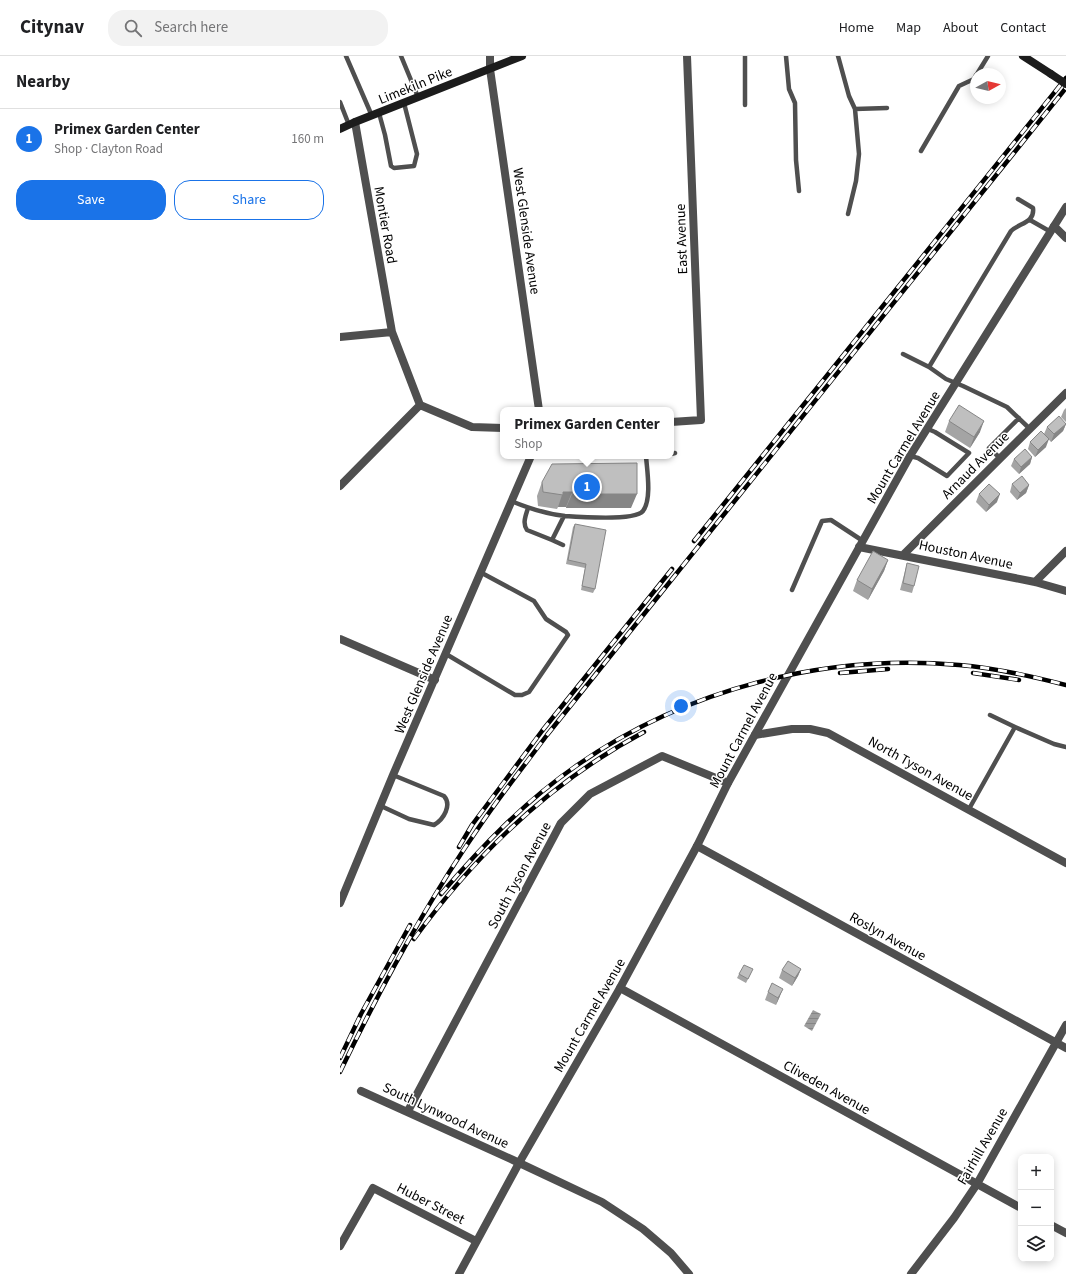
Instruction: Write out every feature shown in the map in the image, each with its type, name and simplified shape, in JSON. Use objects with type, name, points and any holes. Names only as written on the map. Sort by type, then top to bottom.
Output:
[{"type":"main road","name":"Limekiln Pike","points":[[340,130],[375,114],[522,56]]},
{"type":"main road","points":[[1023,56],[1066,84]]},
{"type":"street","name":"West Glenside Avenue","points":[[490,56],[490,69],[539,407]]},
{"type":"street","name":"East Avenue","points":[[674,422],[702,420],[687,56]]},
{"type":"street","name":"Montier Road","points":[[352,124],[392,332],[420,404]]},
{"type":"street","name":"Mount Carmel Avenue","points":[[459,1274],[519,1163],[620,988],[697,846],[728,783],[910,456],[1066,207]]},
{"type":"street","points":[[1053,229],[1066,238]]},
{"type":"street","points":[[340,337],[392,332]]},
{"type":"street","name":"Arnaud Avenue","points":[[903,554],[1066,393]]},
{"type":"street","points":[[340,486],[420,404],[472,427],[500,428]]},
{"type":"street","name":"West Glenside Avenue","points":[[340,903],[393,775],[530,459]]},
{"type":"street","name":"Houston Avenue","points":[[861,544],[1066,590]]},
{"type":"street","points":[[1035,582],[1066,551]]},
{"type":"street","points":[[340,639],[435,680]]},
{"type":"street","name":"North Tyson Avenue","points":[[755,735],[792,729],[810,729],[828,733],[1066,863]]},
{"type":"street","name":"South Tyson Avenue","points":[[408,1111],[558,830],[566,818],[590,794],[662,756],[728,783]]},
{"type":"street","name":"Roslyn Avenue","points":[[697,846],[1066,1048]]},
{"type":"street","name":"Cliveden Avenue","points":[[620,988],[1018,1206]]},
{"type":"street","name":"Fairhill Avenue","points":[[911,1274],[954,1218],[976,1184],[1066,1025]]},
{"type":"street","name":"South Lynwood Avenue","points":[[362,1091],[602,1202],[653,1237],[671,1253],[690,1274]]},
{"type":"street","name":"Huber Street","points":[[340,1246],[373,1188],[476,1241]]},
{"type":"street","points":[[1054,1226],[1066,1233]]},
{"type":"lane","points":[[346,56],[385,135],[391,166],[394,168],[414,166],[417,154],[404,103]]},
{"type":"lane","points":[[401,56],[418,98]]},
{"type":"lane","points":[[745,56],[745,105]]},
{"type":"lane","points":[[786,56],[789,89],[795,103],[796,160],[799,191]]},
{"type":"lane","points":[[838,56],[849,96],[855,110],[859,154],[856,181],[848,214]]},
{"type":"lane","points":[[980,68],[988,56]]},
{"type":"lane","points":[[921,152],[959,86],[970,81]]},
{"type":"lane","points":[[340,102],[352,124]]},
{"type":"lane","points":[[855,110],[888,108]]},
{"type":"lane","points":[[928,367],[1011,231],[1016,226],[1030,220],[1034,214],[1033,208],[1018,200]]},
{"type":"lane","points":[[1030,220],[1053,229]]},
{"type":"lane","points":[[903,354],[928,367],[946,379],[1006,407],[1030,429]]},
{"type":"lane","points":[[1000,458],[990,448],[1019,418]]},
{"type":"lane","points":[[910,456],[918,458],[947,476],[969,453],[928,429]]},
{"type":"lane","points":[[511,501],[528,508],[564,516],[620,518],[630,516],[642,512],[647,504],[648,493],[646,459]]},
{"type":"lane","points":[[528,508],[524,521],[525,528],[563,545]]},
{"type":"lane","points":[[552,540],[564,516]]},
{"type":"lane","points":[[792,590],[822,521],[831,520],[861,544]]},
{"type":"lane","points":[[446,654],[515,695],[522,695],[529,692],[568,635],[566,632],[546,619],[534,601],[480,572]]},
{"type":"lane","points":[[990,715],[1054,744],[1066,747]]},
{"type":"lane","points":[[969,809],[1015,727]]},
{"type":"lane","points":[[381,806],[409,819],[434,825],[440,822],[448,805],[444,796],[393,775]]},
{"type":"shaded area","points":[[813,1010],[821,1014],[812,1031],[804,1026]]},
{"type":"building","points":[[959,405],[984,421],[974,437],[949,421]]},
{"type":"building","points":[[1059,416],[1066,424],[1054,434],[1047,427]]},
{"type":"building","points":[[1041,431],[1049,439],[1038,450],[1030,442]]},
{"type":"building","points":[[1025,449],[1032,457],[1021,467],[1014,459]]},
{"type":"building","points":[[637,463],[637,494],[572,494],[572,492],[563,492],[563,495],[543,492],[542,482],[552,464]]},
{"type":"building","points":[[1022,476],[1029,485],[1020,493],[1012,484]]},
{"type":"building","points":[[989,484],[1000,494],[989,505],[979,494]]},
{"type":"building","points":[[575,524],[606,530],[595,589],[582,586],[586,564],[568,560]]},
{"type":"building","points":[[873,551],[888,560],[872,589],[857,580]]},
{"type":"building","points":[[907,563],[919,566],[914,586],[903,583]]},
{"type":"building","points":[[788,961],[801,969],[795,978],[782,970]]},
{"type":"building","points":[[744,965],[753,969],[748,979],[739,974]]},
{"type":"building","points":[[772,983],[783,989],[778,998],[768,992]]},
{"type":"railway","points":[[694,541],[1066,78]]},
{"type":"railway","points":[[340,1072],[387,979],[421,919],[485,818],[547,735],[1066,88]]},
{"type":"railway","points":[[459,847],[472,825],[542,731],[672,569]]},
{"type":"railway","points":[[441,894],[504,826],[521,810],[576,766],[619,739],[663,716],[710,697],[758,682],[808,671],[858,665],[909,663],[959,665],[986,668],[1066,685]]},
{"type":"railway","points":[[840,673],[888,669]]},
{"type":"railway","points":[[973,673],[1019,680]]},
{"type":"railway","points":[[414,939],[463,878],[517,822],[578,773],[644,732]]},
{"type":"railway","points":[[340,1058],[361,1014],[410,925]]},
{"type":"place","name":"Primex Garden Center","points":[[587,487]]}]
